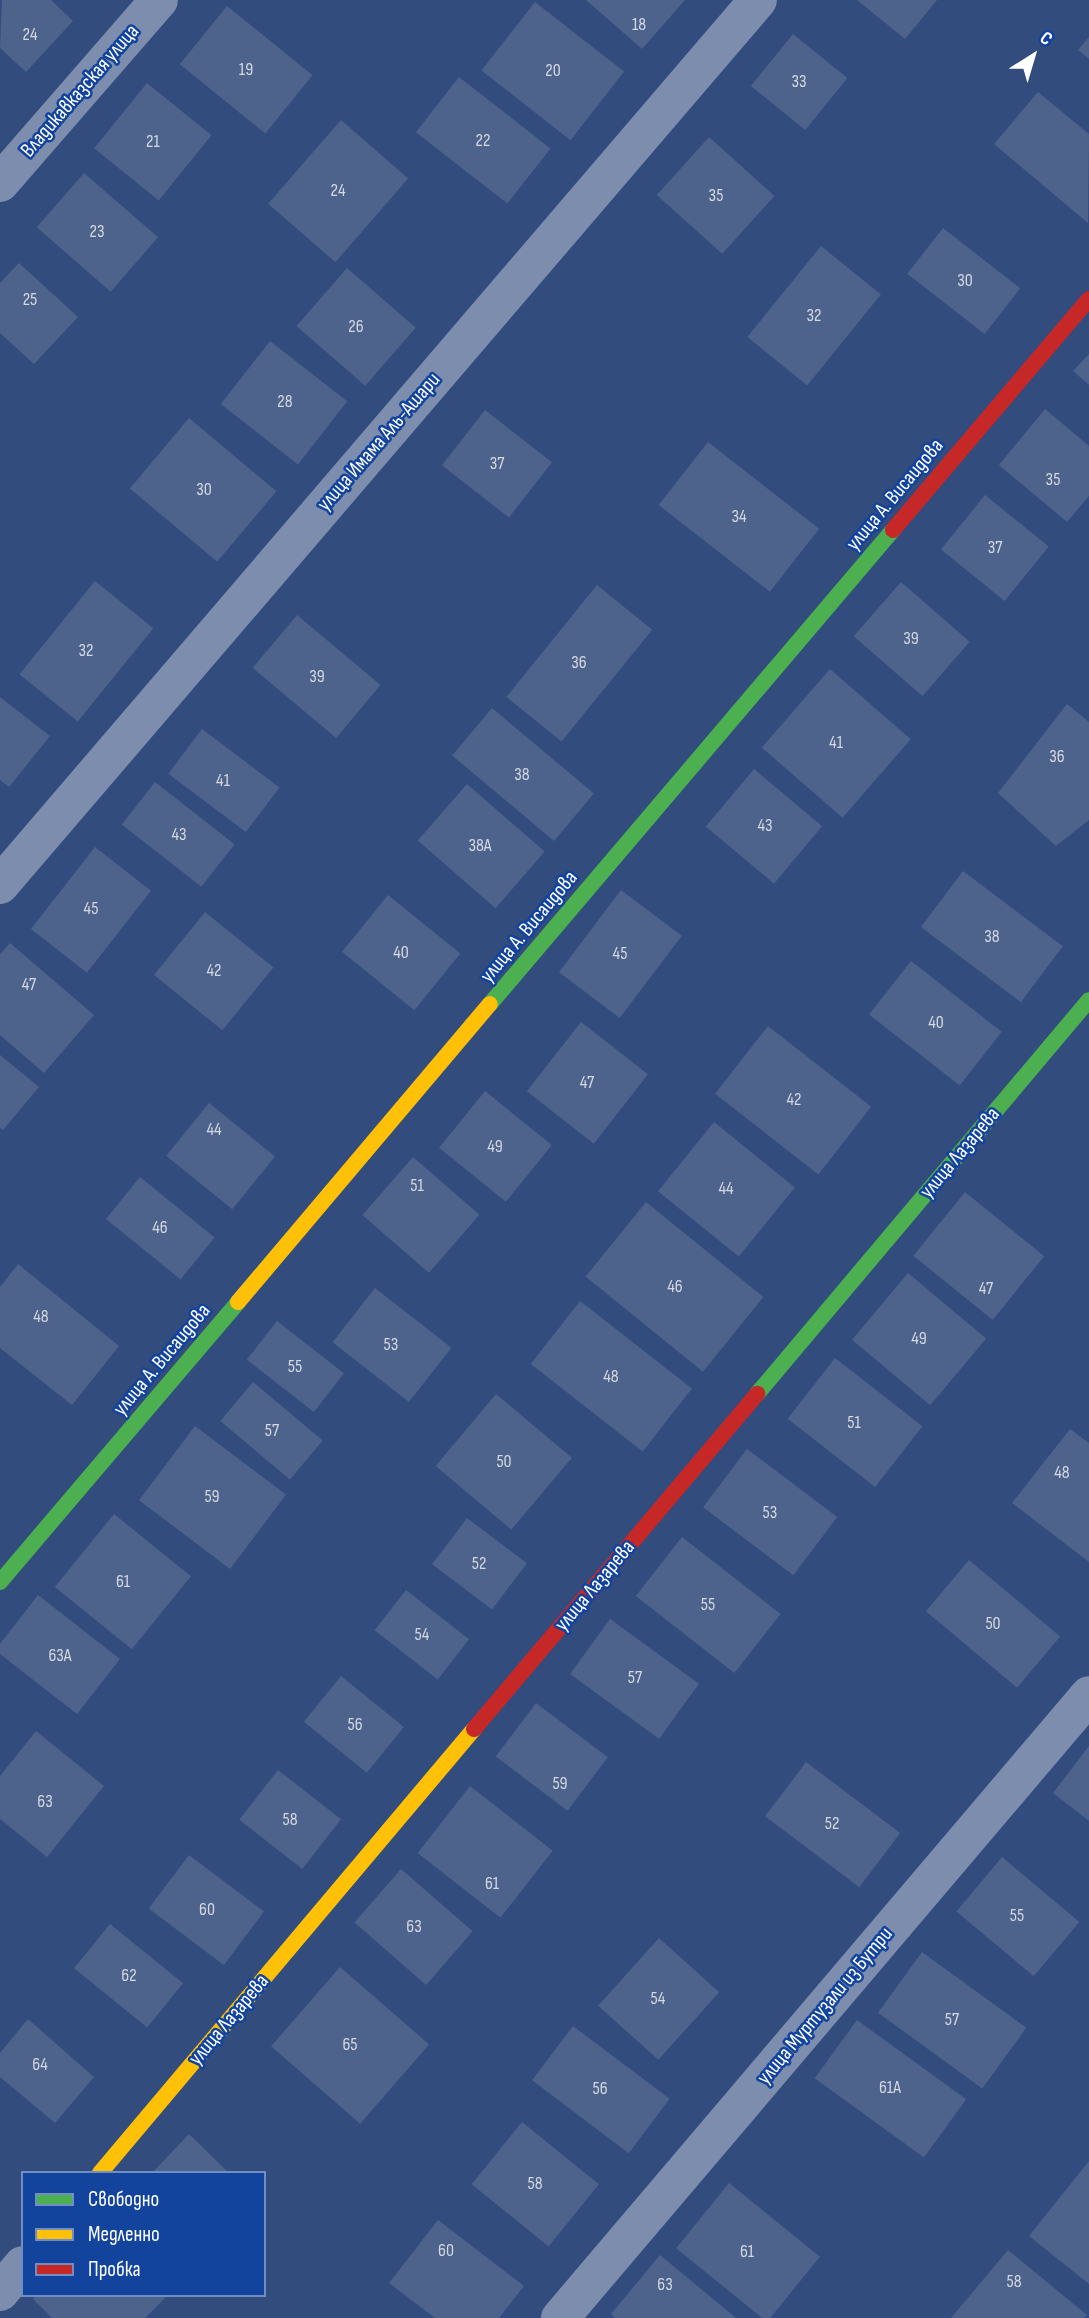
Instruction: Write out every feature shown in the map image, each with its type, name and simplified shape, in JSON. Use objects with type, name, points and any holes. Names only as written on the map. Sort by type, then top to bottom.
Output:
[{"type":"street","name":"Владикавказская улица","points":[[0,183],[159,0]]},
{"type":"street","name":"улица Имама Аль-Ашари","points":[[0,885],[758,0]]},
{"type":"street","name":"улица А. Висаидова","points":[[0,1582],[1089,299]]},
{"type":"street","name":"улица Лазарева","points":[[102,2171],[1089,1000]]},
{"type":"street","name":"улица Муртузали из Бутри","points":[[561,2318],[1089,1695]]},
{"type":"street","points":[[0,2292],[21,2267]]},
{"type":"building","points":[[2,0],[51,0],[73,21],[26,72],[0,48]]},
{"type":"building","points":[[586,0],[685,0],[642,49]]},
{"type":"building","points":[[857,0],[937,0],[905,39]]},
{"type":"building","points":[[535,2],[624,72],[570,140],[481,71]]},
{"type":"building","points":[[227,6],[312,75],[265,134],[180,64]]},
{"type":"building","points":[[793,34],[847,78],[805,130],[751,86]]},
{"type":"building","points":[[1089,37],[1089,59],[1078,50]]},
{"type":"building","points":[[459,77],[550,148],[507,204],[416,132]]},
{"type":"building","points":[[147,83],[212,135],[159,201],[94,148]]},
{"type":"building","points":[[1038,92],[1089,134],[1088,223],[994,144]]},
{"type":"building","points":[[341,120],[408,178],[335,262],[268,204]]},
{"type":"building","points":[[709,137],[774,196],[722,254],[657,195]]},
{"type":"building","points":[[84,173],[158,237],[111,292],[37,227]]},
{"type":"building","points":[[943,228],[1020,288],[985,334],[907,274]]},
{"type":"building","points":[[821,246],[881,294],[807,385],[747,337]]},
{"type":"building","points":[[19,263],[78,317],[34,364],[0,333],[0,283]]},
{"type":"building","points":[[347,268],[416,328],[365,386],[296,326]]},
{"type":"building","points":[[270,341],[347,401],[298,464],[221,404]]},
{"type":"building","points":[[1089,354],[1089,385],[1073,371]]},
{"type":"building","points":[[1045,409],[1089,446],[1089,496],[1067,522],[999,465]]},
{"type":"building","points":[[485,410],[552,462],[509,517],[442,465]]},
{"type":"building","points":[[189,418],[276,491],[217,562],[130,488]]},
{"type":"building","points":[[708,442],[819,529],[770,592],[659,505]]},
{"type":"building","points":[[985,495],[1049,547],[1005,601],[941,549]]},
{"type":"building","points":[[95,581],[153,628],[78,721],[19,674]]},
{"type":"building","points":[[901,582],[970,642],[922,696],[854,636]]},
{"type":"building","points":[[597,585],[652,630],[562,742],[506,697]]},
{"type":"building","points":[[297,615],[380,685],[336,738],[253,668]]},
{"type":"building","points":[[830,669],[911,739],[843,818],[762,747]]},
{"type":"building","points":[[0,697],[50,736],[9,787],[0,780]]},
{"type":"building","points":[[1067,704],[1089,722],[1089,820],[1056,846],[998,793]]},
{"type":"building","points":[[492,708],[594,793],[554,841],[452,755]]},
{"type":"building","points":[[202,729],[279,787],[246,832],[168,774]]},
{"type":"building","points":[[754,769],[822,826],[774,884],[706,826]]},
{"type":"building","points":[[155,782],[235,844],[201,887],[122,825]]},
{"type":"building","points":[[467,784],[545,852],[496,908],[418,841]]},
{"type":"building","points":[[95,847],[151,891],[87,973],[31,929]]},
{"type":"building","points":[[963,871],[1063,946],[1021,1002],[921,927]]},
{"type":"building","points":[[621,890],[682,936],[620,1018],[559,972]]},
{"type":"building","points":[[388,895],[460,954],[414,1010],[342,952]]},
{"type":"building","points":[[205,912],[273,967],[222,1030],[154,975]]},
{"type":"building","points":[[10,943],[94,1015],[44,1073],[0,1035],[0,954]]},
{"type":"building","points":[[911,961],[1002,1032],[960,1085],[869,1015]]},
{"type":"building","points":[[581,1022],[648,1074],[594,1144],[527,1091]]},
{"type":"building","points":[[768,1026],[871,1107],[818,1174],[715,1094]]},
{"type":"building","points":[[0,1055],[39,1087],[3,1130],[0,1128]]},
{"type":"building","points":[[485,1091],[552,1145],[506,1202],[439,1148]]},
{"type":"building","points":[[209,1103],[275,1156],[232,1209],[166,1156]]},
{"type":"building","points":[[714,1122],[795,1187],[739,1257],[658,1191]]},
{"type":"building","points":[[413,1157],[479,1215],[429,1273],[362,1215]]},
{"type":"building","points":[[140,1177],[215,1237],[181,1279],[106,1219]]},
{"type":"building","points":[[965,1192],[1044,1256],[993,1320],[913,1256]]},
{"type":"building","points":[[646,1202],[763,1297],[703,1372],[586,1277]]},
{"type":"building","points":[[18,1264],[119,1346],[72,1405],[0,1348],[0,1287]]},
{"type":"building","points":[[908,1273],[986,1339],[930,1405],[852,1340]]},
{"type":"building","points":[[375,1288],[451,1348],[409,1402],[333,1342]]},
{"type":"building","points":[[580,1301],[692,1388],[643,1451],[531,1364]]},
{"type":"building","points":[[277,1321],[344,1373],[314,1412],[247,1360]]},
{"type":"building","points":[[835,1358],[922,1426],[875,1487],[788,1419]]},
{"type":"building","points":[[253,1382],[323,1440],[290,1480],[220,1421]]},
{"type":"building","points":[[496,1394],[572,1458],[511,1530],[436,1466]]},
{"type":"building","points":[[195,1426],[286,1495],[230,1569],[139,1500]]},
{"type":"building","points":[[1070,1429],[1089,1443],[1089,1562],[1012,1503]]},
{"type":"building","points":[[747,1449],[837,1517],[793,1575],[703,1507]]},
{"type":"building","points":[[114,1514],[191,1576],[132,1649],[55,1587]]},
{"type":"building","points":[[467,1518],[527,1563],[492,1609],[432,1564]]},
{"type":"building","points":[[682,1537],[781,1614],[734,1673],[636,1596]]},
{"type":"building","points":[[969,1560],[1060,1636],[1017,1688],[926,1611]]},
{"type":"building","points":[[406,1590],[469,1639],[438,1679],[375,1630]]},
{"type":"building","points":[[38,1595],[120,1659],[77,1714],[0,1654],[0,1644]]},
{"type":"building","points":[[610,1619],[699,1684],[659,1739],[570,1674]]},
{"type":"building","points":[[341,1676],[404,1727],[367,1773],[304,1722]]},
{"type":"building","points":[[536,1703],[608,1757],[568,1811],[496,1757]]},
{"type":"building","points":[[36,1731],[104,1786],[47,1857],[0,1819],[0,1776]]},
{"type":"building","points":[[1089,1746],[1089,1821],[1053,1793]]},
{"type":"building","points":[[806,1762],[900,1833],[859,1887],[765,1816]]},
{"type":"building","points":[[278,1770],[341,1819],[302,1869],[239,1820]]},
{"type":"building","points":[[470,1786],[553,1851],[500,1918],[418,1853]]},
{"type":"building","points":[[189,1855],[264,1912],[224,1965],[149,1909]]},
{"type":"building","points":[[1002,1857],[1079,1922],[1034,1976],[956,1911]]},
{"type":"building","points":[[401,1869],[473,1931],[426,1985],[354,1923]]},
{"type":"building","points":[[110,1924],[183,1983],[147,2027],[74,1968]]},
{"type":"building","points":[[659,1938],[719,1992],[658,2060],[598,2006]]},
{"type":"building","points":[[922,1952],[1026,2028],[982,2089],[878,2013]]},
{"type":"building","points":[[340,1967],[429,2044],[360,2124],[271,2046]]},
{"type":"building","points":[[28,2019],[94,2077],[55,2123],[0,2077],[0,2053]]},
{"type":"building","points":[[857,2020],[966,2099],[924,2158],[815,2078]]},
{"type":"building","points":[[573,2026],[670,2099],[629,2153],[532,2080]]},
{"type":"building","points":[[522,2122],[599,2184],[549,2246],[472,2184]]},
{"type":"building","points":[[189,2134],[227,2171],[154,2171]]},
{"type":"building","points":[[1089,2161],[1089,2284],[1029,2236]]},
{"type":"building","points":[[729,2183],[820,2257],[770,2318],[762,2318],[676,2248]]},
{"type":"building","points":[[438,2220],[524,2286],[499,2318],[435,2318],[389,2283]]},
{"type":"building","points":[[1008,2250],[1087,2315],[1084,2318],[951,2318]]},
{"type":"building","points":[[660,2255],[736,2318],[615,2318],[611,2314]]},
{"type":"building","points":[[165,2298],[145,2318],[52,2318],[33,2299]]},
{"type":"traffic: fast","points":[[490,1004],[893,530]]},
{"type":"traffic: fast","points":[[757,1394],[1089,1000]]},
{"type":"traffic: fast","points":[[0,1582],[238,1302]]},
{"type":"traffic: slow","points":[[238,1302],[490,1004]]},
{"type":"traffic: slow","points":[[102,2171],[474,1729]]},
{"type":"traffic: jam","points":[[893,530],[1089,299]]},
{"type":"traffic: jam","points":[[474,1729],[757,1394]]}]
